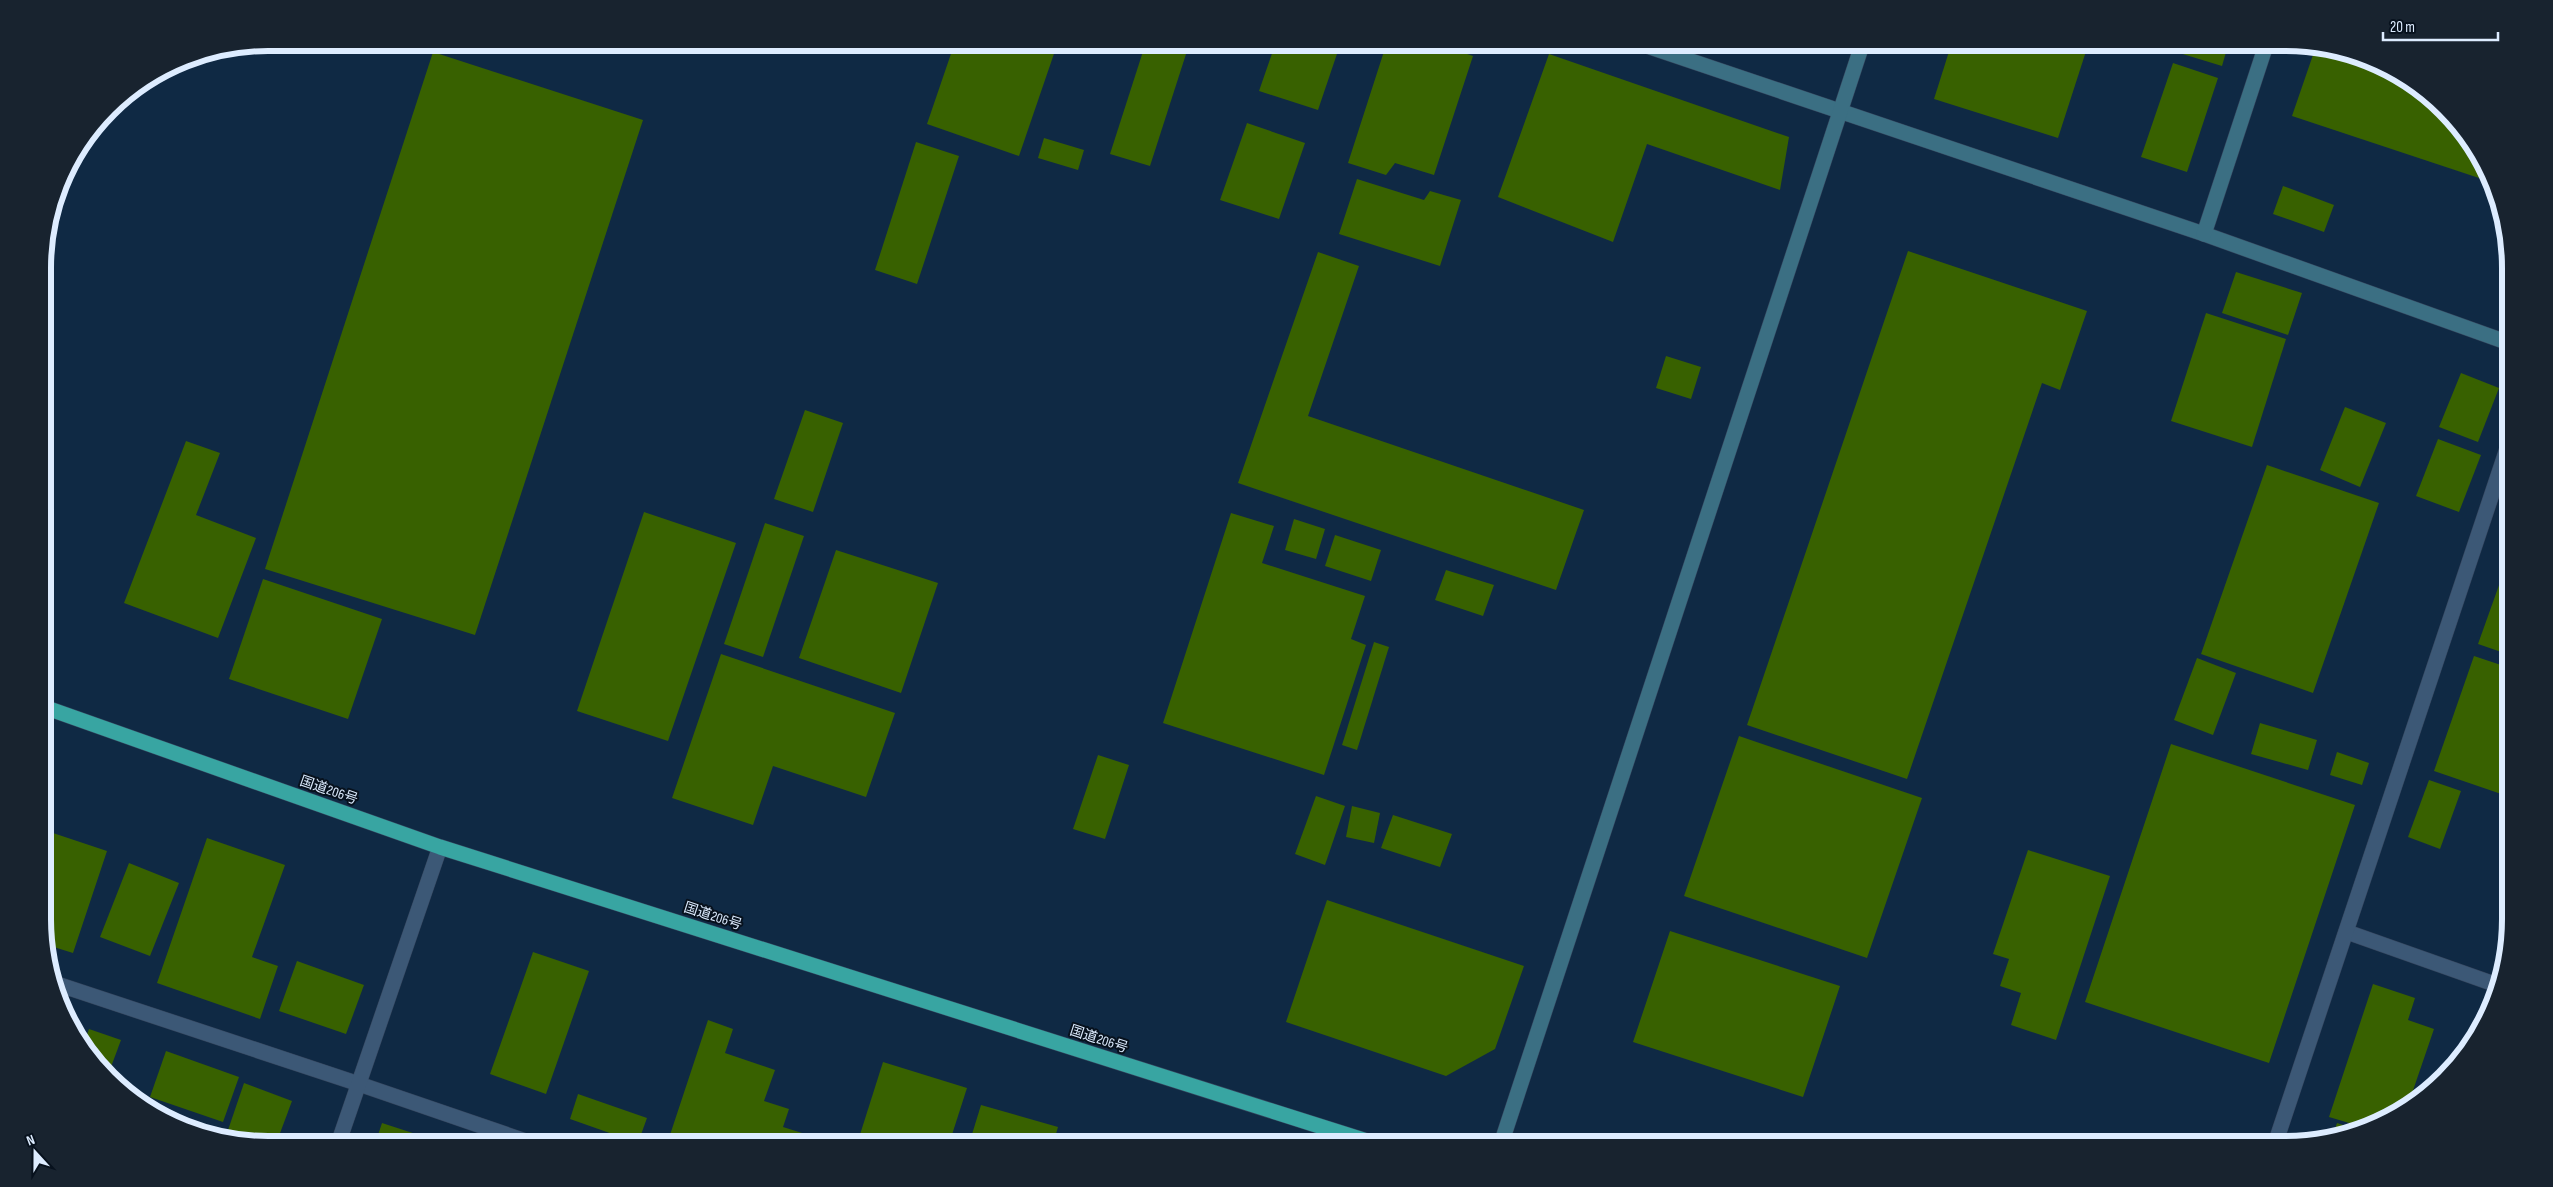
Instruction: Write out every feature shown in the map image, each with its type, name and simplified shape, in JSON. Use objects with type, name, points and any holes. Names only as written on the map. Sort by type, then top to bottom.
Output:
[{"type":"highway","name":"国道206号","points":[[51,709],[440,847],[1351,1136]]},
{"type":"street","points":[[1662,51],[2204,234],[2502,341]]},
{"type":"street","points":[[1504,1136],[1860,51]]},
{"type":"street","points":[[2204,234],[2264,51]]},
{"type":"street","points":[[2278,1136],[2502,465]]},
{"type":"street","points":[[341,1136],[440,847]]},
{"type":"street","points":[[2347,932],[2492,983]]},
{"type":"street","points":[[62,986],[511,1136]]},
{"type":"building","points":[[952,51],[1055,51],[1019,156],[927,124]]},
{"type":"building","points":[[1143,51],[1187,51],[1150,166],[1110,154]]},
{"type":"building","points":[[1273,51],[1338,51],[1318,110],[1259,91]]},
{"type":"building","points":[[1384,51],[1458,51],[1473,56],[1434,175],[1395,163],[1386,175],[1348,163]]},
{"type":"building","points":[[1949,51],[2086,51],[2058,138],[1934,99]]},
{"type":"building","points":[[2176,51],[2226,51],[2222,66]]},
{"type":"building","points":[[433,52],[643,120],[475,635],[265,569]]},
{"type":"building","points":[[2314,53],[2355,63],[2393,80],[2428,105],[2457,136],[2473,160],[2482,179],[2292,116]]},
{"type":"building","points":[[1549,54],[1789,137],[1780,190],[1647,144],[1613,242],[1498,197]]},
{"type":"building","points":[[2173,63],[2218,78],[2187,172],[2141,157]]},
{"type":"building","points":[[1247,123],[1305,143],[1279,219],[1220,200]]},
{"type":"building","points":[[1044,138],[1084,150],[1078,170],[1038,158]]},
{"type":"building","points":[[916,142],[959,156],[917,284],[875,270]]},
{"type":"building","points":[[1357,179],[1424,200],[1430,191],[1461,200],[1440,266],[1339,234]]},
{"type":"building","points":[[2283,186],[2334,205],[2324,232],[2273,214]]},
{"type":"building","points":[[1908,251],[2087,311],[2060,390],[2042,383],[1907,779],[1747,725]]},
{"type":"building","points":[[1318,252],[1359,266],[1308,416],[1584,510],[1556,590],[1238,483]]},
{"type":"building","points":[[2236,272],[2302,293],[2288,335],[2222,313]]},
{"type":"building","points":[[2206,313],[2286,339],[2252,447],[2171,421]]},
{"type":"building","points":[[1666,356],[1701,367],[1691,399],[1656,388]]},
{"type":"building","points":[[2461,373],[2499,388],[2478,442],[2439,427]]},
{"type":"building","points":[[2345,407],[2386,423],[2360,487],[2320,470]]},
{"type":"building","points":[[805,410],[843,423],[813,512],[774,499]]},
{"type":"building","points":[[2438,439],[2481,455],[2459,512],[2416,496]]},
{"type":"building","points":[[186,441],[220,453],[196,515],[256,538],[218,638],[124,603]]},
{"type":"building","points":[[2267,465],[2379,503],[2313,693],[2201,654]]},
{"type":"building","points":[[644,512],[736,543],[668,741],[577,711]]},
{"type":"building","points":[[1231,513],[1274,526],[1262,563],[1365,596],[1351,639],[1366,645],[1324,775],[1163,723]]},
{"type":"building","points":[[1294,519],[1325,529],[1316,559],[1285,550]]},
{"type":"building","points":[[765,523],[804,536],[763,657],[724,644]]},
{"type":"building","points":[[1335,535],[1381,550],[1371,581],[1325,566]]},
{"type":"building","points":[[836,550],[938,583],[901,693],[799,658]]},
{"type":"building","points":[[1446,570],[1494,585],[1483,616],[1435,600]]},
{"type":"building","points":[[2502,577],[2502,652],[2478,644]]},
{"type":"building","points":[[263,579],[382,619],[348,719],[229,679]]},
{"type":"building","points":[[1374,642],[1389,647],[1357,750],[1342,745]]},
{"type":"building","points":[[721,654],[895,713],[866,797],[773,766],[753,825],[672,798]]},
{"type":"building","points":[[2474,656],[2502,665],[2502,794],[2434,771]]},
{"type":"building","points":[[2197,658],[2236,673],[2213,735],[2174,720]]},
{"type":"building","points":[[2260,723],[2317,740],[2308,770],[2251,754]]},
{"type":"building","points":[[1739,736],[1922,798],[1867,958],[1684,896]]},
{"type":"building","points":[[2171,744],[2355,805],[2269,1063],[2085,1002]]},
{"type":"building","points":[[2337,752],[2369,763],[2362,785],[2330,775]]},
{"type":"building","points":[[1098,755],[1129,765],[1105,839],[1073,829]]},
{"type":"building","points":[[2429,780],[2461,791],[2440,849],[2408,837]]},
{"type":"building","points":[[1316,796],[1345,806],[1325,865],[1295,854]]},
{"type":"building","points":[[1352,806],[1380,813],[1374,843],[1346,837]]},
{"type":"building","points":[[1393,815],[1452,834],[1440,867],[1381,848]]},
{"type":"building","points":[[51,832],[107,851],[73,953],[53,947],[51,919]]},
{"type":"building","points":[[207,838],[285,865],[252,957],[278,966],[260,1019],[157,983]]},
{"type":"building","points":[[2028,850],[2110,876],[2056,1040],[2011,1025],[2021,993],[2000,986],[2009,959],[1993,954]]},
{"type":"building","points":[[129,863],[179,883],[150,956],[100,937]]},
{"type":"building","points":[[1327,900],[1524,966],[1495,1049],[1446,1076],[1286,1022]]},
{"type":"building","points":[[1670,931],[1840,986],[1803,1097],[1633,1042]]},
{"type":"building","points":[[533,952],[589,971],[546,1094],[490,1074]]},
{"type":"building","points":[[297,961],[364,985],[346,1034],[279,1011]]},
{"type":"building","points":[[2373,984],[2415,998],[2408,1020],[2434,1029],[2412,1095],[2393,1107],[2354,1124],[2329,1117]]},
{"type":"building","points":[[708,1020],[733,1029],[725,1053],[775,1070],[764,1101],[789,1109],[783,1127],[812,1136],[670,1136]]},
{"type":"building","points":[[89,1029],[121,1040],[111,1068],[96,1051],[86,1037]]},
{"type":"building","points":[[166,1051],[239,1077],[223,1122],[150,1097]]},
{"type":"building","points":[[883,1062],[967,1088],[952,1136],[860,1136]]},
{"type":"building","points":[[244,1083],[292,1101],[279,1136],[227,1132]]},
{"type":"building","points":[[578,1094],[647,1118],[641,1136],[618,1136],[570,1119]]},
{"type":"building","points":[[981,1105],[1058,1127],[1055,1136],[971,1136]]},
{"type":"building","points":[[382,1123],[422,1136],[378,1136]]},
{"type":"building","points":[[2337,1123],[2347,1126],[2341,1128],[2335,1130]]}]
